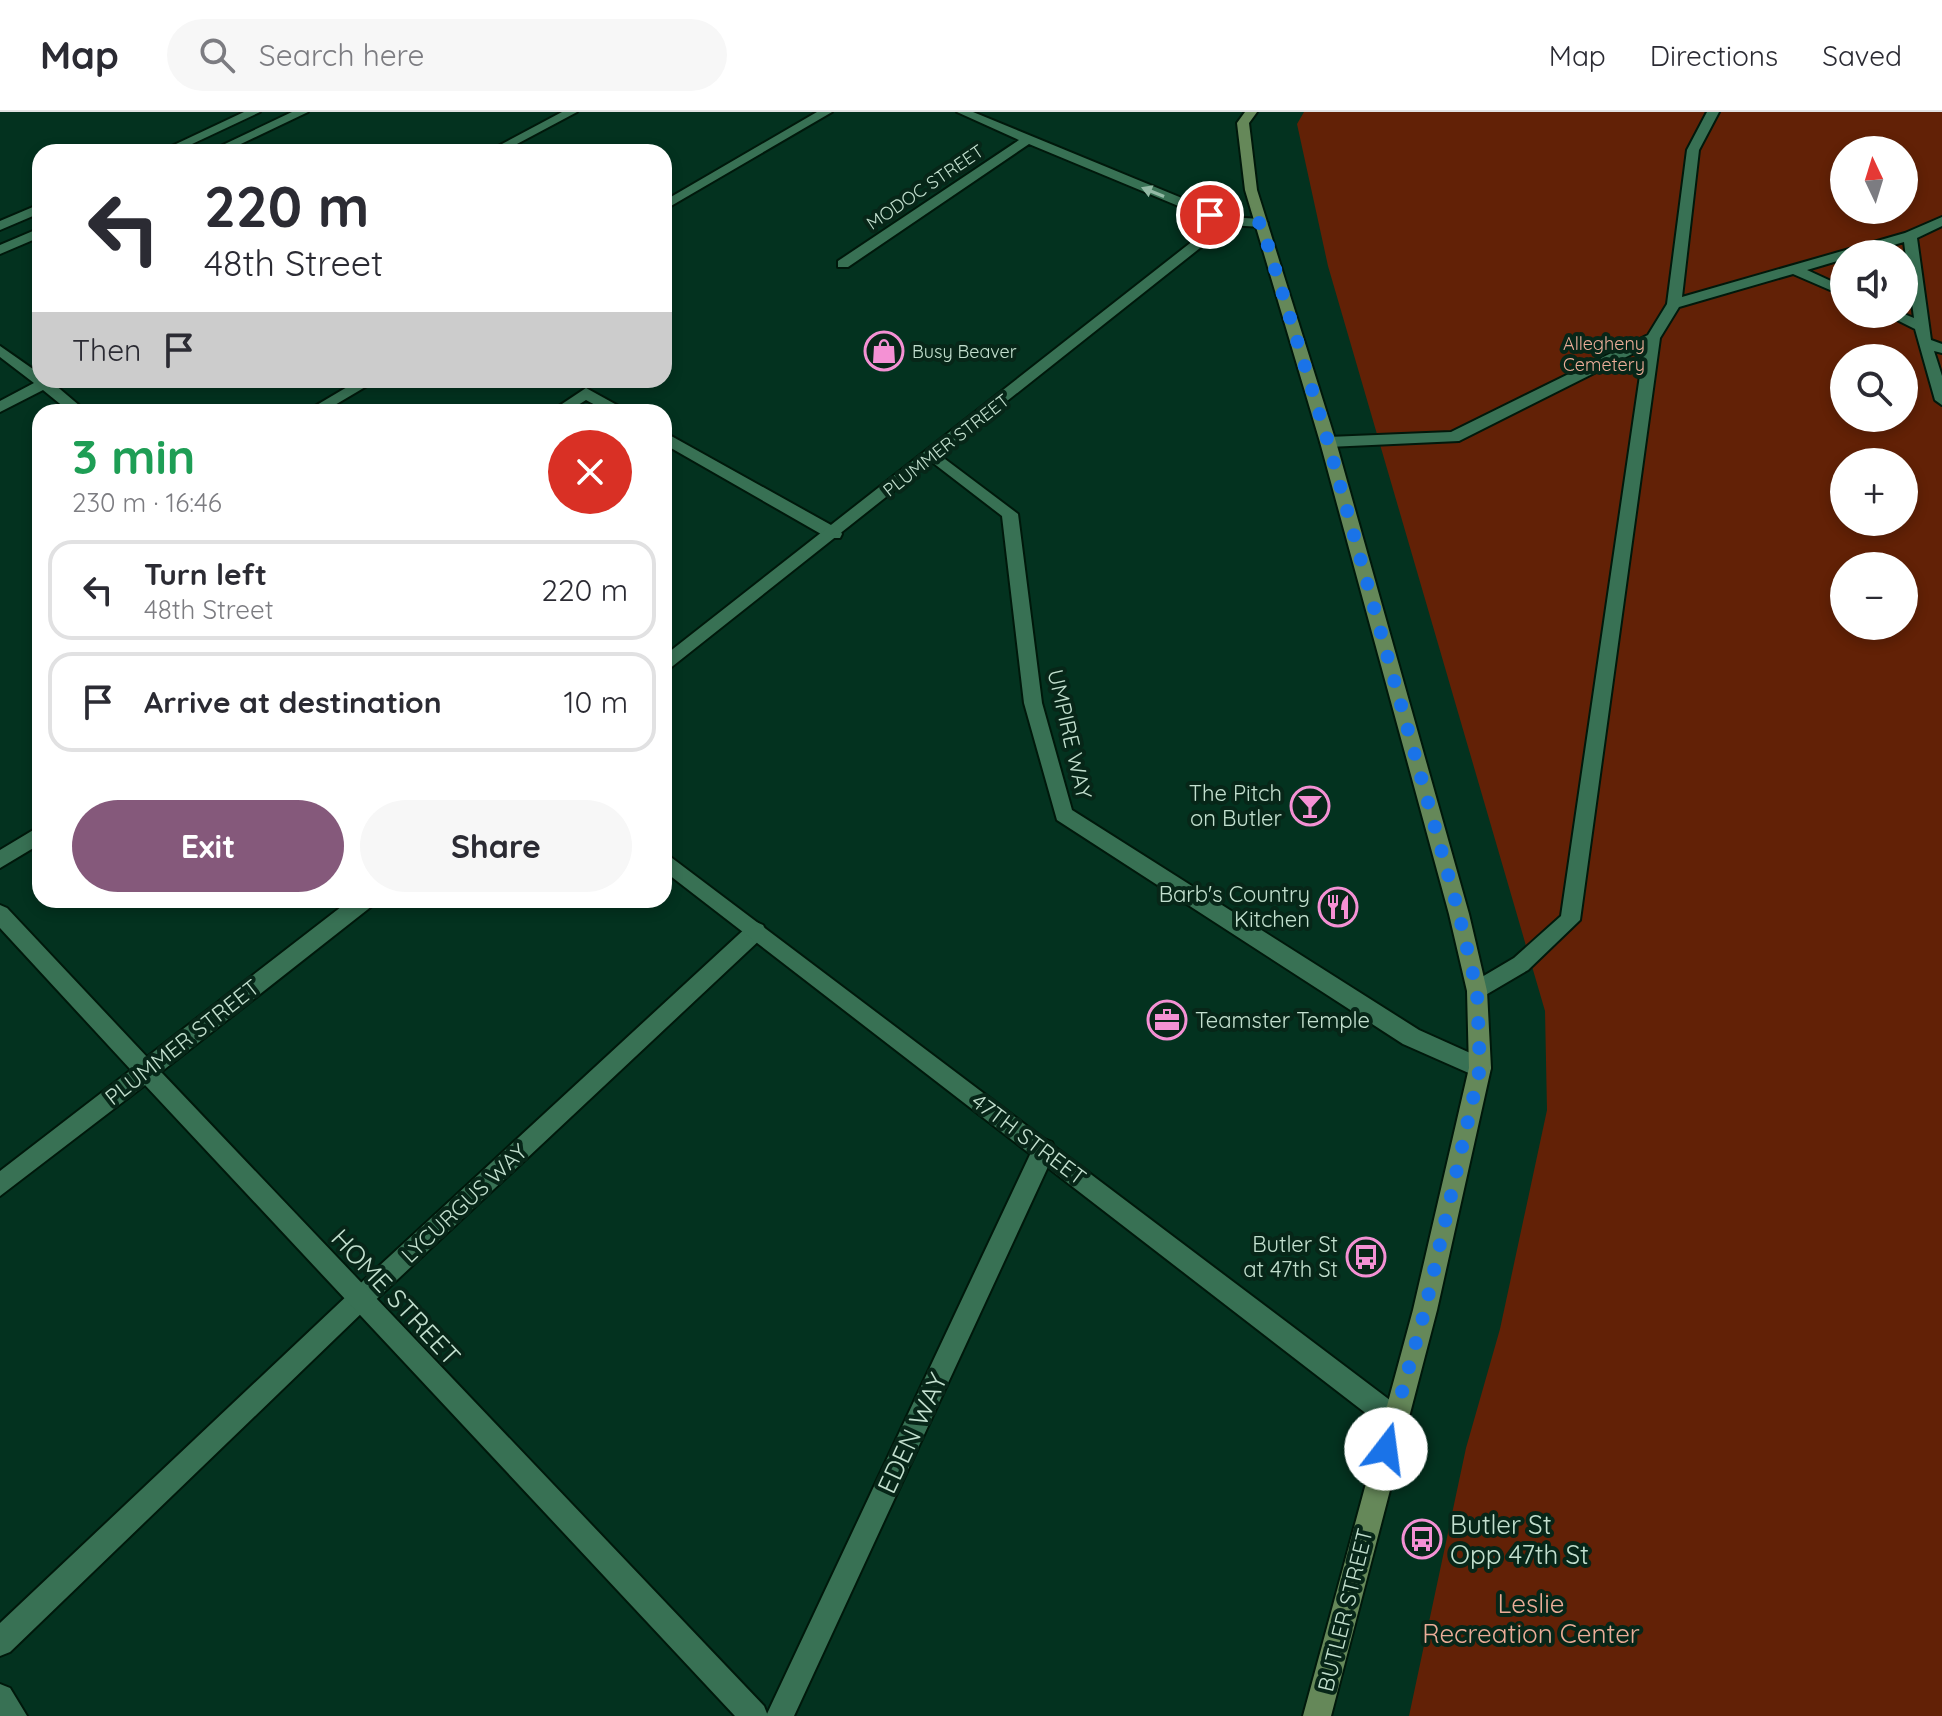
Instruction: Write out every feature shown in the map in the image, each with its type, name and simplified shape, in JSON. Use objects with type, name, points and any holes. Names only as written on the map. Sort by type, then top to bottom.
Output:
[{"type":"main road","name":"BUTLER STREET","points":[[1251,112],[1243,123],[1251,190],[1328,442],[1459,914],[1477,991],[1480,1068],[1425,1310],[1317,1716]]},
{"type":"street","points":[[183,144],[254,112]]},
{"type":"street","points":[[232,144],[302,112]]},
{"type":"street","points":[[509,144],[571,112]]},
{"type":"street","points":[[672,201],[826,112]]},
{"type":"street","points":[[963,112],[1226,221],[1261,223]]},
{"type":"street","points":[[1477,991],[1521,964],[1570,920],[1653,338],[1674,304],[1693,150],[1713,112]]},
{"type":"street","name":"MODOC STREET","points":[[843,264],[1027,140]]},
{"type":"street","points":[[1,225],[32,211]]},
{"type":"street","name":"PLUMMER STREET","points":[[672,660],[1226,221]]},
{"type":"street","points":[[1897,240],[1942,221]]},
{"type":"street","points":[[0,250],[32,236]]},
{"type":"street","points":[[1910,236],[1923,335],[1942,400]]},
{"type":"street","points":[[1674,304],[1830,259]]},
{"type":"street","points":[[1794,269],[1830,286]]},
{"type":"street","points":[[1913,328],[1942,349]]},
{"type":"street","points":[[1328,442],[1454,437],[1653,338]]},
{"type":"street","points":[[0,350],[32,372]]},
{"type":"street","points":[[0,407],[36,388]]},
{"type":"street","points":[[54,388],[71,404]]},
{"type":"street","points":[[326,404],[356,388]]},
{"type":"street","points":[[569,404],[586,393],[605,404]]},
{"type":"street","points":[[672,442],[834,534]]},
{"type":"street","name":"UMPIRE WAY","points":[[933,455],[1010,514],[1033,703],[1064,815],[1411,1037],[1480,1068]]},
{"type":"street","points":[[0,860],[32,839]]},
{"type":"street","name":"47TH STREET","points":[[672,866],[1394,1419]]},
{"type":"street","name":"PLUMMER STREET","points":[[0,1185],[355,908]]},
{"type":"street","name":"HOME STREET","points":[[0,914],[359,1300],[754,1716]]},
{"type":"street","name":"LYCURGUS WAY","points":[[0,1642],[359,1300],[756,931]]},
{"type":"street","name":"EDEN WAY","points":[[780,1716],[1044,1150]]},
{"type":"street","points":[[0,1698],[13,1716]]},
{"type":"green space","name":"Allegheny Cemetery","points":[[1304,112],[1942,112],[1942,1716],[1409,1716],[1466,1448],[1500,1329],[1547,1110],[1545,1011],[1328,266],[1297,124]]},
{"type":"place","name":"Busy Beaver","points":[[884,351]]},
{"type":"place","name":"The Pitch on Butler","points":[[1310,806]]},
{"type":"place","name":"Barb's Country Kitchen","points":[[1338,907]]},
{"type":"place","name":"Teamster Temple","points":[[1167,1020]]},
{"type":"place","name":"Butler St at 47th St","points":[[1366,1257]]},
{"type":"place","name":"Butler St Opp 47th St","points":[[1422,1539]]},
{"type":"route","points":[[1210,215],[1226,221],[1261,223],[1328,442],[1459,914],[1477,991],[1480,1068],[1425,1310],[1386,1449]]},
{"type":"park label","name":"Leslie Recreation Center","points":[[1531,1618]]}]
